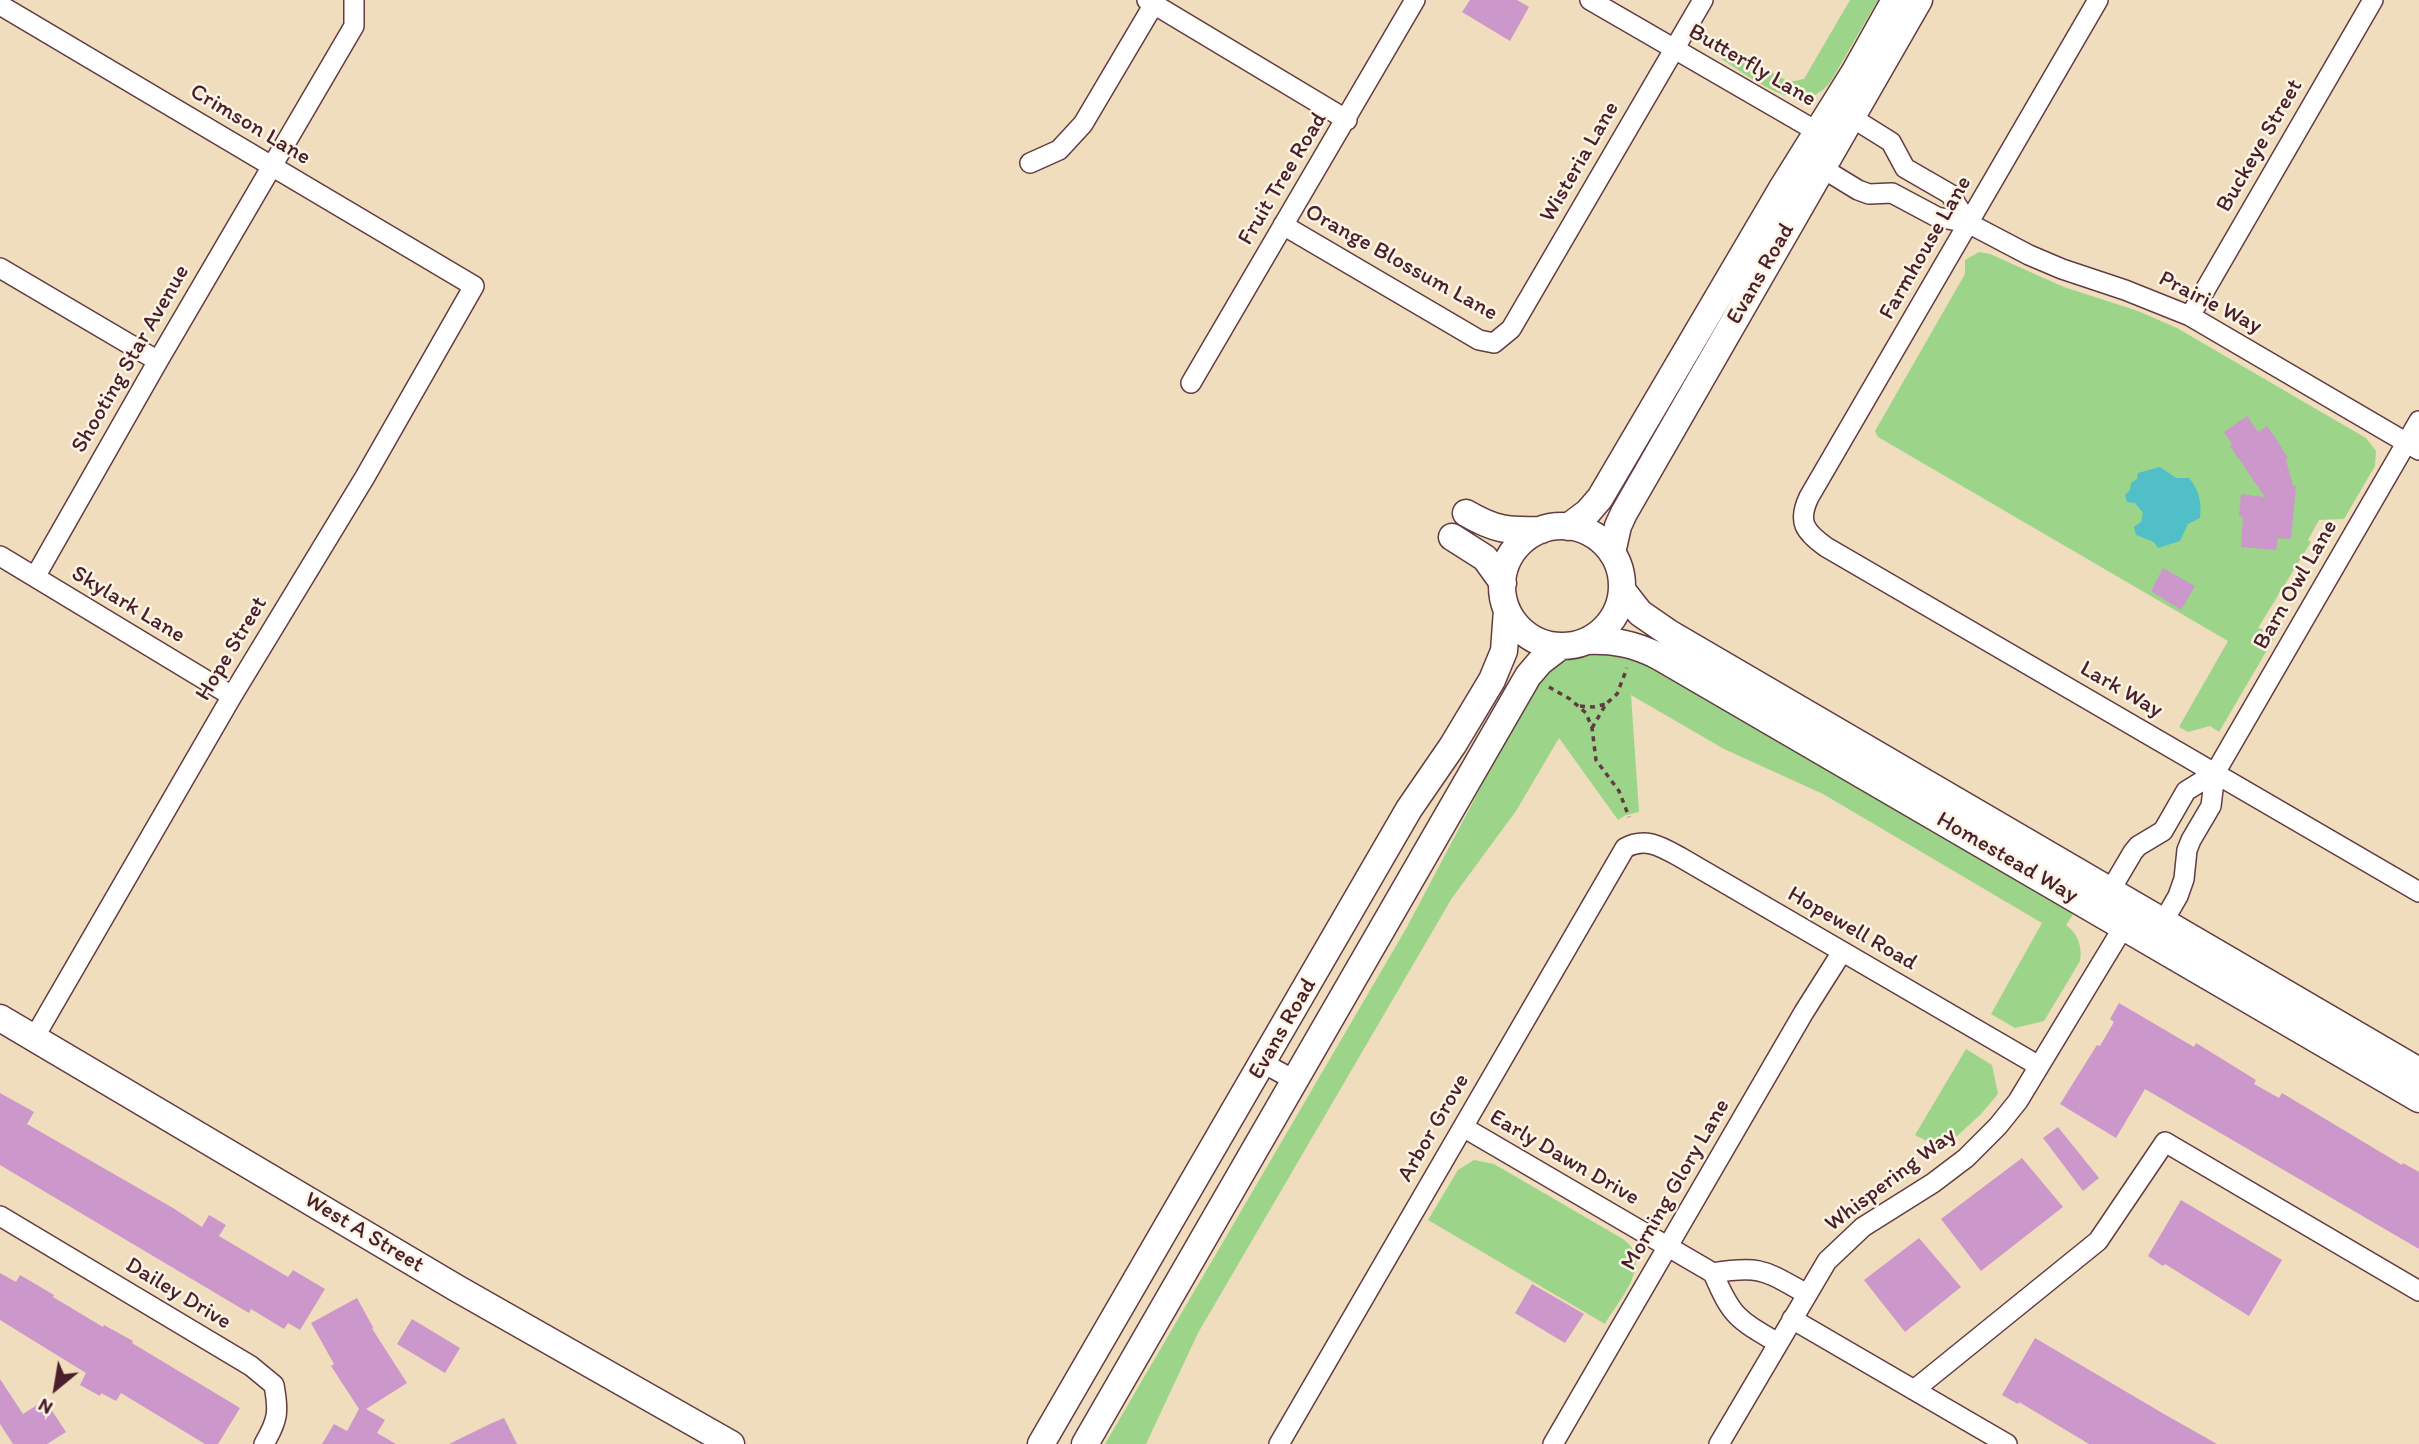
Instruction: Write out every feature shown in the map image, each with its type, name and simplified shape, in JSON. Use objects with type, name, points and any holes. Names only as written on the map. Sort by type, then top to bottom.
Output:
[{"type":"street","name":"Shooting Star Avenue","points":[[35,577],[354,26],[354,0]]},
{"type":"street","name":"Fruit Tree Road","points":[[1191,383],[1415,0]]},
{"type":"street","name":"Butterfly Lane","points":[[1590,0],[1818,132]]},
{"type":"street","name":"Wisteria Lane","points":[[1494,343],[1511,329],[1703,0]]},
{"type":"street","name":"Evans Road","points":[[1569,527],[1600,498],[1895,0]]},
{"type":"street","name":"Evans Road","points":[[1612,553],[1624,513],[1919,0]]},
{"type":"street","name":"Farmhouse Lane","points":[[1804,523],[1804,509],[1809,497],[2098,0]]},
{"type":"street","name":"Buckeye Street","points":[[2190,316],[2373,0]]},
{"type":"street","points":[[1030,163],[1059,150],[1083,124],[1150,2],[1347,120]]},
{"type":"street","name":"Crimson Lane","points":[[0,5],[474,286]]},
{"type":"street","points":[[1822,168],[1818,132],[1851,117],[1891,142],[1905,168],[1950,194],[1968,223]]},
{"type":"street","name":"Prairie Way","points":[[1822,168],[1869,194],[1892,192],[1937,217],[1968,223],[2051,265],[2190,316],[2413,447]]},
{"type":"street","points":[[1892,192],[1905,168]]},
{"type":"street","name":"Orange Blossum Lane","points":[[1283,225],[1479,340],[1494,343]]},
{"type":"street","points":[[0,268],[158,361]]},
{"type":"street","name":"Hope Street","points":[[34,1038],[232,696],[365,477],[474,286]]},
{"type":"street","name":"Barn Owl Lane","points":[[2162,922],[2178,896],[2191,840],[2211,806],[2215,773],[2413,447],[2419,421]]},
{"type":"street","points":[[1466,513],[1492,527],[1518,531],[1569,527],[1593,535],[1612,553],[1622,577],[1622,590],[1615,615],[1598,635],[1574,643],[1548,644],[1523,631],[1507,610],[1503,583],[1510,556],[1529,537],[1541,530]]},
{"type":"street","name":"Lark Way","points":[[1804,523],[1826,547],[2419,892]]},
{"type":"street","points":[[1452,537],[1485,558],[1503,583]]},
{"type":"street","name":"Skylark Lane","points":[[0,556],[232,696]]},
{"type":"street","name":"Homestead Way","points":[[1622,590],[1633,606],[1651,622],[2419,1071]]},
{"type":"street","name":"Evans Road","points":[[1041,1444],[1409,809],[1453,745],[1492,680],[1504,651],[1507,610]]},
{"type":"street","name":"Homestead Way","points":[[1574,643],[1608,640],[1625,643],[1658,656],[2419,1099]]},
{"type":"street","name":"Evans Road","points":[[1085,1444],[1528,676],[1539,662],[1574,643]]},
{"type":"street","name":"Barn Owl Lane","points":[[2110,891],[2138,846],[2158,835],[2186,791],[2215,773]]},
{"type":"street","points":[[2158,835],[2187,852]]},
{"type":"street","name":"Hopewell Road","points":[[1638,842],[1653,844],[1680,856],[2039,1066]]},
{"type":"street","name":"Arbor Grove","points":[[1279,1444],[1625,848],[1638,842]]},
{"type":"street","points":[[2110,891],[2124,926],[2162,922]]},
{"type":"street","name":"Whispering Way","points":[[1719,1444],[1827,1261],[1842,1245],[1881,1214],[1933,1183],[1974,1150],[1998,1126],[2018,1101],[2124,926]]},
{"type":"street","name":"Morning Glory Lane","points":[[1553,1444],[1804,1012],[1842,952]]},
{"type":"street","name":"West A Street","points":[[0,1018],[458,1289],[731,1444]]},
{"type":"street","points":[[1263,1063],[1296,1081]]},
{"type":"street","name":"Early Dawn Drive","points":[[1463,1127],[1713,1273]]},
{"type":"street","points":[[1914,1390],[2098,1241],[2165,1142],[2419,1291]]},
{"type":"street","name":"Dailey Drive","points":[[0,1216],[251,1366],[274,1385],[279,1408],[274,1427],[264,1444]]},
{"type":"street","points":[[1778,1342],[1737,1318],[1725,1301],[1713,1273],[1752,1268],[1764,1271],[1807,1294]]},
{"type":"street","points":[[1792,1319],[2007,1444]]},
{"type":"path","points":[[1592,728],[1606,704],[1617,694],[1628,667]]},
{"type":"path","points":[[1549,687],[1580,706],[1606,704]]},
{"type":"path","points":[[1580,706],[1592,728],[1596,760],[1619,791],[1629,817]]},
{"type":"green space","points":[[1850,0],[1878,0],[1831,81],[1819,93],[1792,97],[1777,92],[1721,59],[1729,47],[1789,82],[1804,79]]},
{"type":"green space","points":[[1979,252],[1990,254],[2064,287],[2138,311],[2177,328],[2366,438],[2376,451],[2375,466],[2344,519],[2319,520],[2308,540],[2311,542],[2258,628],[2277,633],[2219,732],[2210,726],[2188,732],[2179,727],[2228,641],[1878,437],[1875,431],[1965,274],[1965,260]]},
{"type":"green space","points":[[1595,651],[1613,652],[1645,663],[2074,913],[2066,925],[2078,941],[2080,961],[2044,1021],[2015,1028],[1991,1014],[2042,923],[1823,794],[1724,749],[1631,695],[1639,812],[1618,820],[1559,738],[1516,811],[1452,898],[1198,1333],[1146,1444],[1105,1444],[1407,927],[1530,694],[1550,669],[1564,659]]},
{"type":"green space","points":[[1966,1049],[1992,1065],[1998,1094],[1981,1114],[1943,1149],[1915,1135]]},
{"type":"green space","points":[[1474,1160],[1494,1164],[1623,1239],[1632,1248],[1636,1259],[1635,1270],[1625,1293],[1605,1324],[1428,1220],[1458,1170]]},
{"type":"water","points":[[2160,467],[2176,478],[2189,478],[2197,492],[2201,512],[2200,518],[2188,524],[2180,541],[2158,548],[2154,542],[2136,535],[2134,527],[2141,522],[2143,513],[2135,503],[2127,502],[2125,495],[2130,490],[2131,483],[2137,479],[2138,473]]},
{"type":"building","points":[[1470,0],[1517,0],[1529,7],[1510,41],[1462,12]]},
{"type":"building","points":[[2247,416],[2258,432],[2267,426],[2277,440],[2288,458],[2286,460],[2293,486],[2296,486],[2291,539],[2278,538],[2276,550],[2241,547],[2241,494],[2265,497],[2230,446],[2232,444],[2224,432]]},
{"type":"building","points":[[2163,568],[2195,586],[2181,610],[2151,591]]},
{"type":"building","points":[[2119,1003],[2194,1047],[2196,1043],[2256,1080],[2254,1084],[2279,1098],[2282,1093],[2402,1165],[2403,1163],[2419,1172],[2419,1249],[2145,1089],[2116,1138],[2060,1104],[2097,1045],[2100,1046],[2114,1022],[2110,1019]]},
{"type":"building","points":[[0,1093],[34,1112],[27,1124],[202,1227],[209,1215],[226,1225],[219,1236],[288,1277],[293,1270],[325,1289],[300,1330],[288,1323],[284,1329],[251,1309],[249,1313],[0,1165]]},
{"type":"building","points":[[2058,1127],[2099,1178],[2083,1191],[2043,1138]]},
{"type":"building","points":[[2022,1158],[2063,1207],[1981,1271],[1941,1219]]},
{"type":"building","points":[[2181,1200],[2282,1260],[2249,1316],[2148,1256]]},
{"type":"building","points":[[1919,1238],[1961,1287],[1905,1332],[1864,1280]]},
{"type":"building","points":[[0,1273],[16,1282],[20,1275],[240,1408],[218,1444],[205,1444],[121,1393],[116,1401],[80,1385],[86,1373],[0,1320]]},
{"type":"building","points":[[1532,1284],[1584,1314],[1565,1343],[1515,1313]]},
{"type":"building","points":[[357,1298],[374,1329],[371,1327],[407,1383],[366,1409],[385,1420],[377,1433],[396,1444],[322,1444],[334,1424],[347,1431],[359,1409],[331,1366],[334,1364],[311,1323]]},
{"type":"building","points":[[412,1319],[460,1348],[445,1373],[397,1344]]},
{"type":"building","points":[[2035,1338],[2217,1444],[2089,1444],[2019,1402],[2018,1404],[2002,1395]]},
{"type":"building","points":[[0,1379],[23,1414],[45,1400],[66,1432],[47,1444],[13,1444],[0,1424]]},
{"type":"building","points":[[504,1418],[517,1444],[449,1444],[492,1423]]}]
